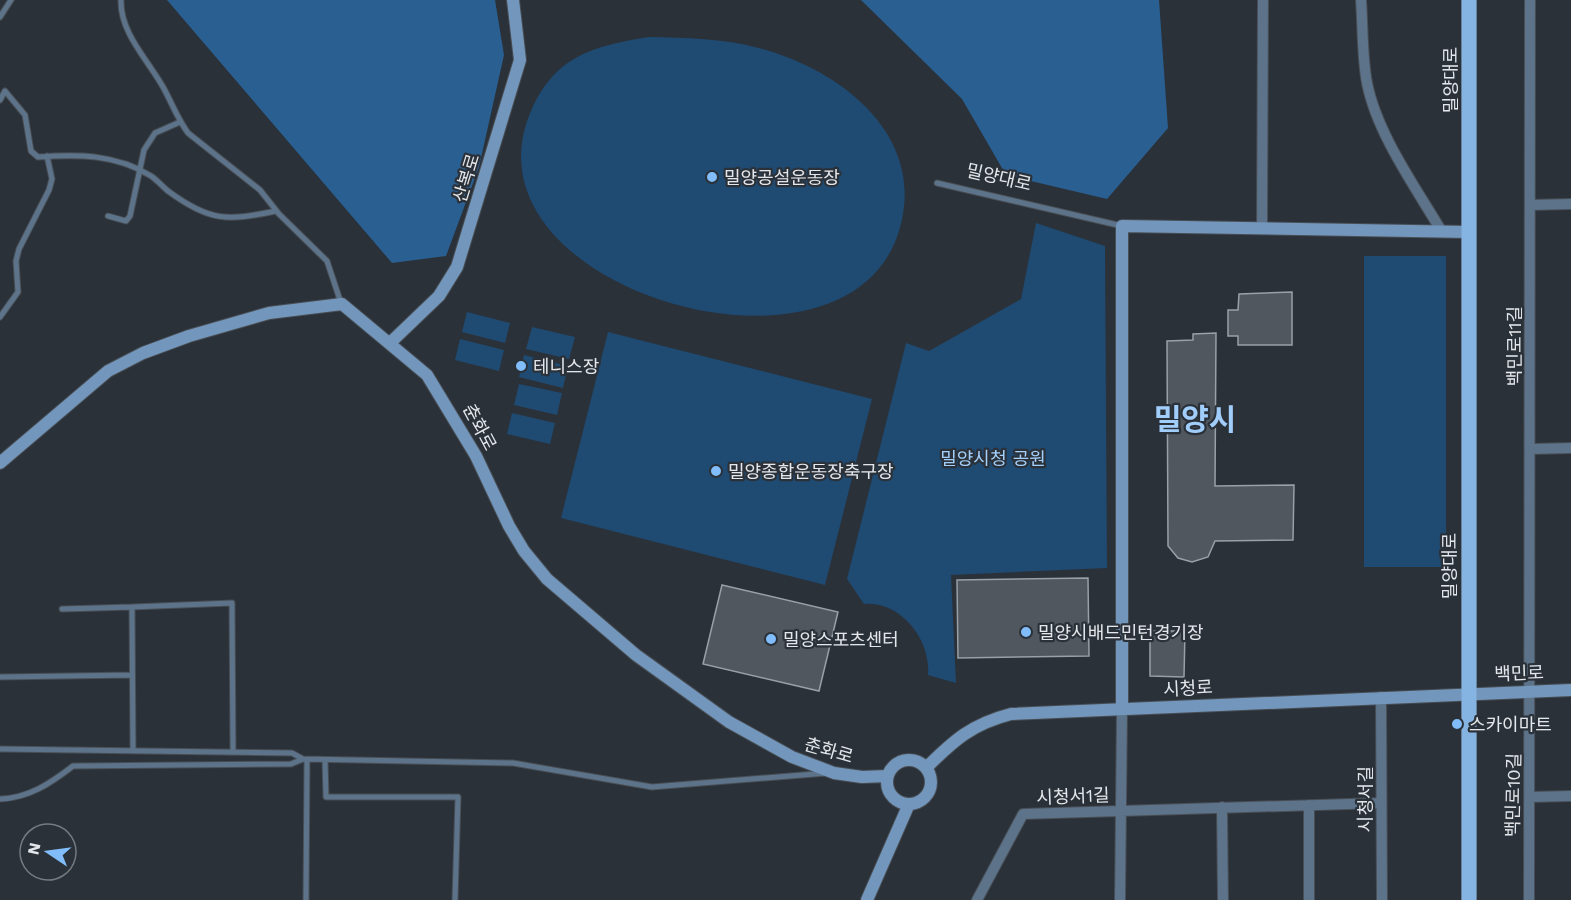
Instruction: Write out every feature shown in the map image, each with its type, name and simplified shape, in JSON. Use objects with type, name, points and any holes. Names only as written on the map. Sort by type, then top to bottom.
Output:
[{"type":"main road","name":"밀양대로","points":[[1468,900],[1469,0]]},
{"type":"street","name":"산복로","points":[[390,342],[439,296],[458,267],[520,60],[513,0]]},
{"type":"street","points":[[1262,228],[1263,0]]},
{"type":"street","points":[[1361,0],[1367,82],[1373,105],[1401,163],[1442,232]]},
{"type":"street","name":"백민로11길","points":[[1530,0],[1531,691]]},
{"type":"street","points":[[1530,205],[1571,204]]},
{"type":"street","points":[[1120,900],[1122,226]]},
{"type":"street","name":"밀양대로","points":[[1122,226],[1469,232]]},
{"type":"street","name":"춘화로","points":[[342,304],[427,375],[445,401],[509,526],[524,551],[547,579],[636,654],[729,722],[792,757],[834,773],[862,777],[887,776]]},
{"type":"street","points":[[0,464],[108,371],[143,353],[189,336],[269,313],[342,304]]},
{"type":"street","points":[[1531,449],[1571,448]]},
{"type":"street","name":"백민로","points":[[1469,693],[1571,690]]},
{"type":"street","name":"백민로10길","points":[[1529,900],[1531,691]]},
{"type":"street","name":"시청로","points":[[926,768],[969,729],[1011,714],[1469,693]]},
{"type":"street","name":"시청서길","points":[[1381,697],[1382,900]]},
{"type":"street","points":[[915,760],[926,768],[930,788],[922,799],[909,804],[891,795],[887,776],[901,761],[915,760]]},
{"type":"street","points":[[1530,797],[1571,796]]},
{"type":"street","name":"시청서1길","points":[[977,900],[1023,814],[1381,802]]},
{"type":"street","points":[[867,900],[909,804]]},
{"type":"street","points":[[1309,805],[1310,900]]},
{"type":"street","points":[[1222,807],[1223,900]]},
{"type":"lane","points":[[0,17],[11,0]]},
{"type":"lane","points":[[121,0],[122,17],[180,122],[188,133],[260,190],[276,211],[327,261],[342,304]]},
{"type":"lane","points":[[0,86],[25,115],[31,151],[38,157],[100,157],[139,170],[151,176],[202,214],[242,217],[276,211]]},
{"type":"lane","points":[[0,100],[4,91]]},
{"type":"lane","points":[[108,216],[126,221],[130,216],[144,150],[155,133],[180,122]]},
{"type":"lane","points":[[0,317],[18,292],[16,261],[19,249],[49,190],[52,179],[46,156]]},
{"type":"lane","name":"밀양대로","points":[[937,183],[1122,226]]},
{"type":"lane","points":[[62,609],[232,603],[233,752]]},
{"type":"lane","points":[[132,606],[133,751]]},
{"type":"lane","points":[[0,677],[132,675]]},
{"type":"lane","points":[[0,749],[292,753],[305,759],[325,760],[513,764],[652,787],[834,773]]},
{"type":"lane","points":[[0,799],[13,798],[46,786],[74,766],[291,764],[305,759]]},
{"type":"lane","points":[[305,759],[306,900]]},
{"type":"lane","points":[[325,760],[326,797],[458,797],[455,900]]},
{"type":"green space","points":[[649,37],[732,42],[790,58],[820,73],[847,91],[871,112],[889,138],[901,166],[905,197],[899,231],[865,282],[809,310],[739,315],[667,302],[600,272],[549,229],[523,174],[531,111],[552,78],[578,57],[610,45]]},
{"type":"green space","name":"밀양시청 공원","points":[[1036,223],[1105,246],[1107,568],[951,575],[956,683],[928,675],[928,662],[924,649],[911,625],[890,609],[864,604],[847,579],[906,343],[929,351],[1021,299]]},
{"type":"green space","points":[[1364,256],[1446,256],[1446,567],[1364,567]]},
{"type":"green space","points":[[467,312],[510,323],[505,343],[462,332]]},
{"type":"green space","points":[[532,327],[575,337],[569,359],[526,349]]},
{"type":"green space","points":[[608,332],[872,399],[825,585],[561,518]]},
{"type":"green space","points":[[460,339],[504,350],[499,371],[455,360]]},
{"type":"green space","points":[[524,355],[568,366],[563,388],[519,377]]},
{"type":"green space","points":[[519,384],[562,393],[557,415],[514,405]]},
{"type":"green space","points":[[512,413],[555,423],[550,444],[507,434]]},
{"type":"shaded area","points":[[167,0],[495,0],[504,55],[479,167],[446,256],[392,263]]},
{"type":"shaded area","points":[[861,0],[1159,0],[1168,128],[1107,199],[1006,175],[962,99]]},
{"type":"building","points":[[1292,292],[1292,345],[1238,345],[1238,336],[1228,336],[1228,310],[1238,310],[1239,294]]},
{"type":"building","points":[[1216,333],[1215,486],[1294,485],[1293,540],[1215,541],[1208,557],[1192,562],[1178,558],[1168,546],[1167,341],[1193,340],[1193,334]]},
{"type":"building","points":[[1088,578],[1089,656],[958,658],[957,580]]},
{"type":"building","points":[[722,585],[838,612],[819,691],[703,664]]},
{"type":"building","points":[[1150,631],[1185,631],[1184,677],[1150,676]]},
{"type":"place","name":"밀양공설운동장","points":[[712,177]]},
{"type":"place","name":"테니스장","points":[[521,366]]},
{"type":"place","name":"밀양종합운동장축구장","points":[[716,471]]},
{"type":"place","name":"밀양시배드민턴경기장","points":[[1026,632]]},
{"type":"place","name":"밀양스포츠센터","points":[[771,639]]},
{"type":"place","name":"스카이마트","points":[[1457,724]]},
{"type":"district","name":"밀양시","points":[[1195,419]]}]
